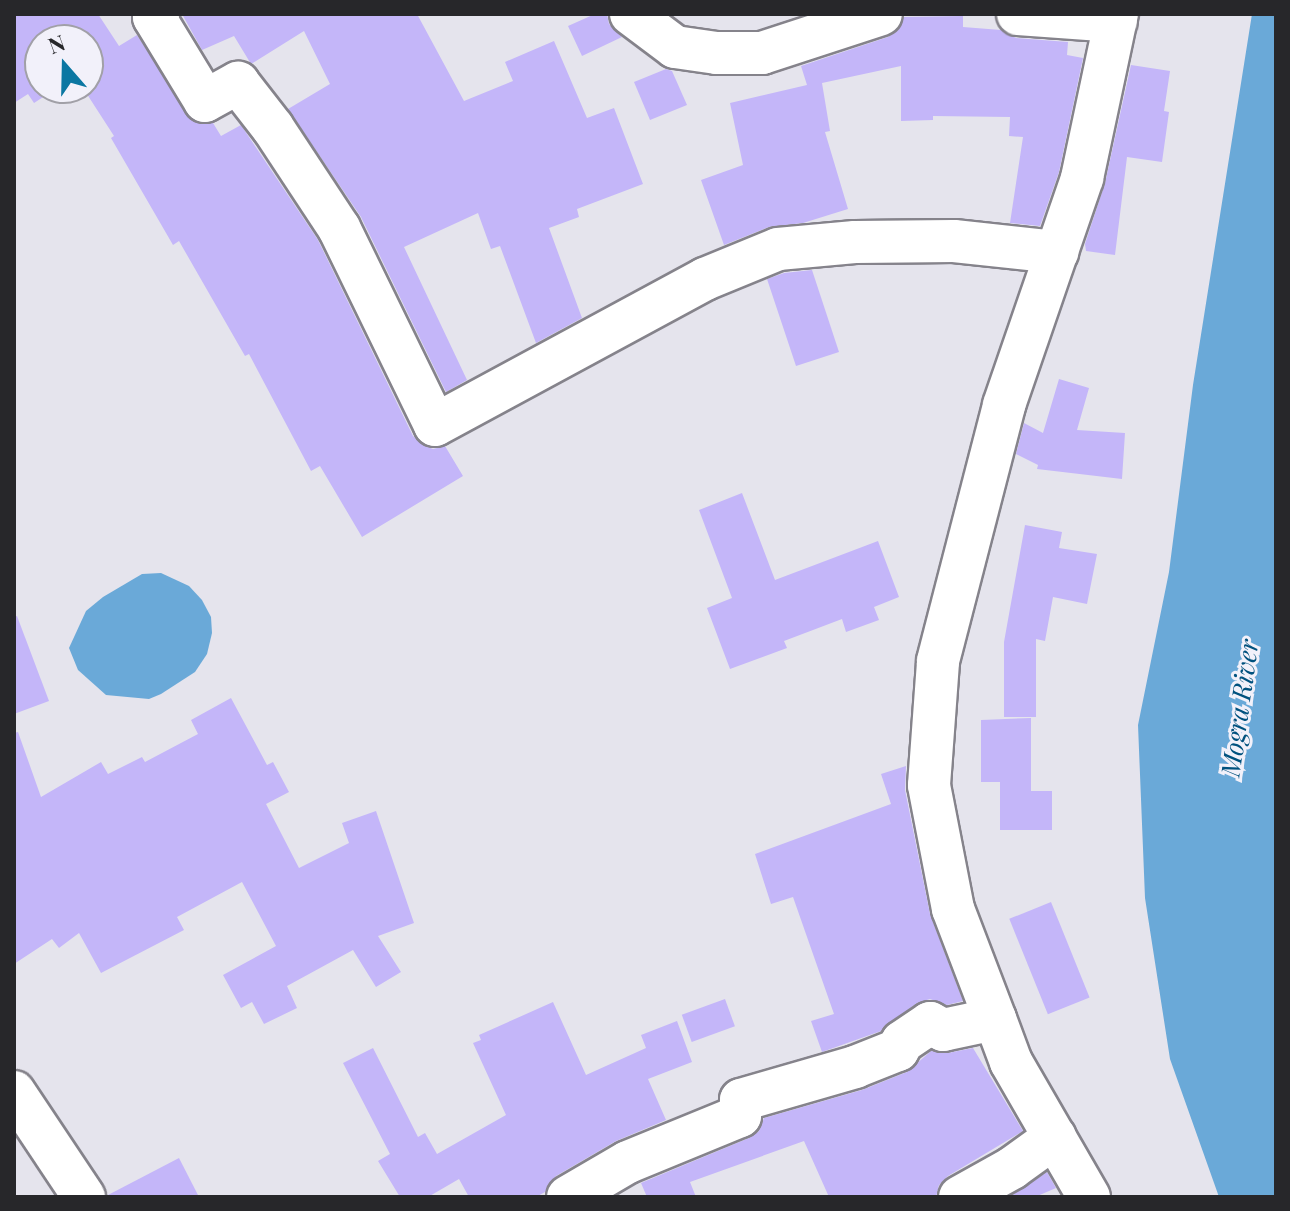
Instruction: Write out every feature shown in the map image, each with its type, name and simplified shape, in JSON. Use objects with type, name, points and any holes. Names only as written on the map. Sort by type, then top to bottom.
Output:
[{"type":"street","points":[[158,14],[154,17],[205,101],[238,83],[273,128],[339,228],[435,425],[705,279],[778,249],[855,242],[954,241],[1057,252]]},
{"type":"street","points":[[631,14],[675,47],[732,53],[762,53],[881,14]]},
{"type":"street","points":[[1018,14],[1117,18],[1082,178],[1004,405],[938,661],[929,785],[953,909],[1011,1062],[1089,1197]]},
{"type":"street","points":[[568,1197],[628,1162],[740,1116],[741,1100],[855,1067],[898,1050],[902,1042],[930,1023],[943,1030],[972,1027],[995,1019]]},
{"type":"street","points":[[14,1092],[84,1197]]},
{"type":"street","points":[[960,1197],[1012,1168],[1055,1137]]},
{"type":"water","name":"Mogra River","points":[[1252,14],[1276,14],[1276,1197],[1219,1197],[1170,1059],[1145,898],[1138,725],[1169,572],[1193,385]]},
{"type":"water","points":[[161,573],[189,586],[202,600],[211,617],[212,633],[207,654],[195,672],[149,699],[106,695],[78,670],[69,648],[86,611],[103,597],[142,574]]},
{"type":"building","points":[[14,14],[98,14],[119,46],[137,35],[193,121],[213,123],[221,136],[241,125],[318,240],[413,436],[433,449],[445,446],[463,476],[362,537],[320,466],[311,471],[249,354],[245,356],[179,241],[173,245],[93,104],[104,104],[104,24],[24,24],[24,97],[14,103]]},
{"type":"building","points":[[182,14],[417,14],[464,101],[513,81],[505,62],[554,41],[587,118],[614,108],[643,184],[577,209],[579,217],[549,228],[582,318],[536,343],[500,246],[491,249],[478,213],[404,247],[467,380],[446,392],[361,217],[288,109],[330,84],[304,31],[251,64],[234,36],[202,50]]},
{"type":"building","points":[[595,14],[607,14],[609,24],[622,37],[582,56],[568,26]]},
{"type":"building","points":[[963,16],[963,27],[1001,30],[1016,38],[1068,42],[1067,55],[1083,58],[1059,172],[1040,226],[1010,223],[1023,137],[1009,136],[1010,117],[933,116],[933,120],[901,121],[901,66],[822,83],[830,131],[825,132],[848,209],[803,223],[769,227],[724,245],[701,180],[743,165],[730,103],[807,85],[801,66],[888,37],[899,29],[904,17]]},
{"type":"building","points":[[1131,65],[1170,71],[1164,111],[1169,112],[1162,162],[1127,157],[1115,255],[1086,251],[1085,244],[1105,183]]},
{"type":"building","points":[[666,69],[672,71],[687,105],[650,120],[634,82]]},
{"type":"building","points":[[812,270],[839,352],[796,366],[767,279],[784,273]]},
{"type":"building","points":[[1059,379],[1089,388],[1077,430],[1125,433],[1122,479],[1037,469],[1038,465],[1016,454],[1024,423],[1043,433]]},
{"type":"building","points":[[742,493],[775,580],[878,541],[899,597],[874,607],[879,620],[846,632],[842,619],[784,641],[787,648],[730,669],[707,608],[732,598],[699,510]]},
{"type":"building","points":[[1025,525],[1062,532],[1059,548],[1097,554],[1087,604],[1053,597],[1045,641],[1036,639],[1036,717],[1004,717],[1004,642]]},
{"type":"building","points":[[17,616],[49,701],[14,714],[14,617]]},
{"type":"building","points":[[231,698],[267,765],[273,762],[289,792],[266,804],[299,868],[349,843],[342,823],[376,811],[414,923],[378,936],[401,972],[376,987],[353,950],[287,986],[297,1008],[264,1024],[252,1002],[241,1008],[223,975],[276,946],[242,882],[177,917],[184,930],[101,973],[79,933],[59,948],[52,939],[14,964],[14,733],[18,732],[41,797],[101,762],[108,774],[142,757],[145,762],[198,734],[191,720]]},
{"type":"building","points":[[1031,718],[1031,791],[1052,791],[1052,830],[1000,830],[1000,782],[981,782],[981,720]]},
{"type":"building","points":[[906,766],[905,790],[930,914],[963,1001],[947,1005],[930,999],[917,1003],[881,1031],[822,1052],[811,1021],[834,1014],[793,897],[771,904],[755,854],[891,804],[881,774]]},
{"type":"building","points":[[1051,902],[1090,997],[1048,1014],[1009,919]]},
{"type":"building","points":[[725,999],[735,1026],[692,1042],[682,1015]]},
{"type":"building","points":[[553,1002],[586,1075],[646,1048],[641,1035],[677,1021],[692,1062],[648,1079],[666,1120],[616,1141],[556,1176],[545,1192],[536,1197],[469,1197],[459,1179],[428,1197],[400,1197],[378,1161],[390,1154],[343,1063],[373,1048],[418,1137],[425,1133],[437,1154],[506,1115],[473,1043],[481,1040],[479,1035]]},
{"type":"building","points":[[973,1048],[1023,1131],[948,1176],[939,1185],[936,1197],[829,1197],[804,1141],[690,1182],[696,1197],[647,1197],[641,1183],[749,1138],[759,1131],[764,1118],[862,1090],[907,1072],[931,1051],[948,1053]]},
{"type":"building","points":[[179,1158],[199,1197],[108,1197],[108,1195]]},
{"type":"building","points":[[1047,1172],[1056,1188],[1035,1197],[1009,1197]]}]
